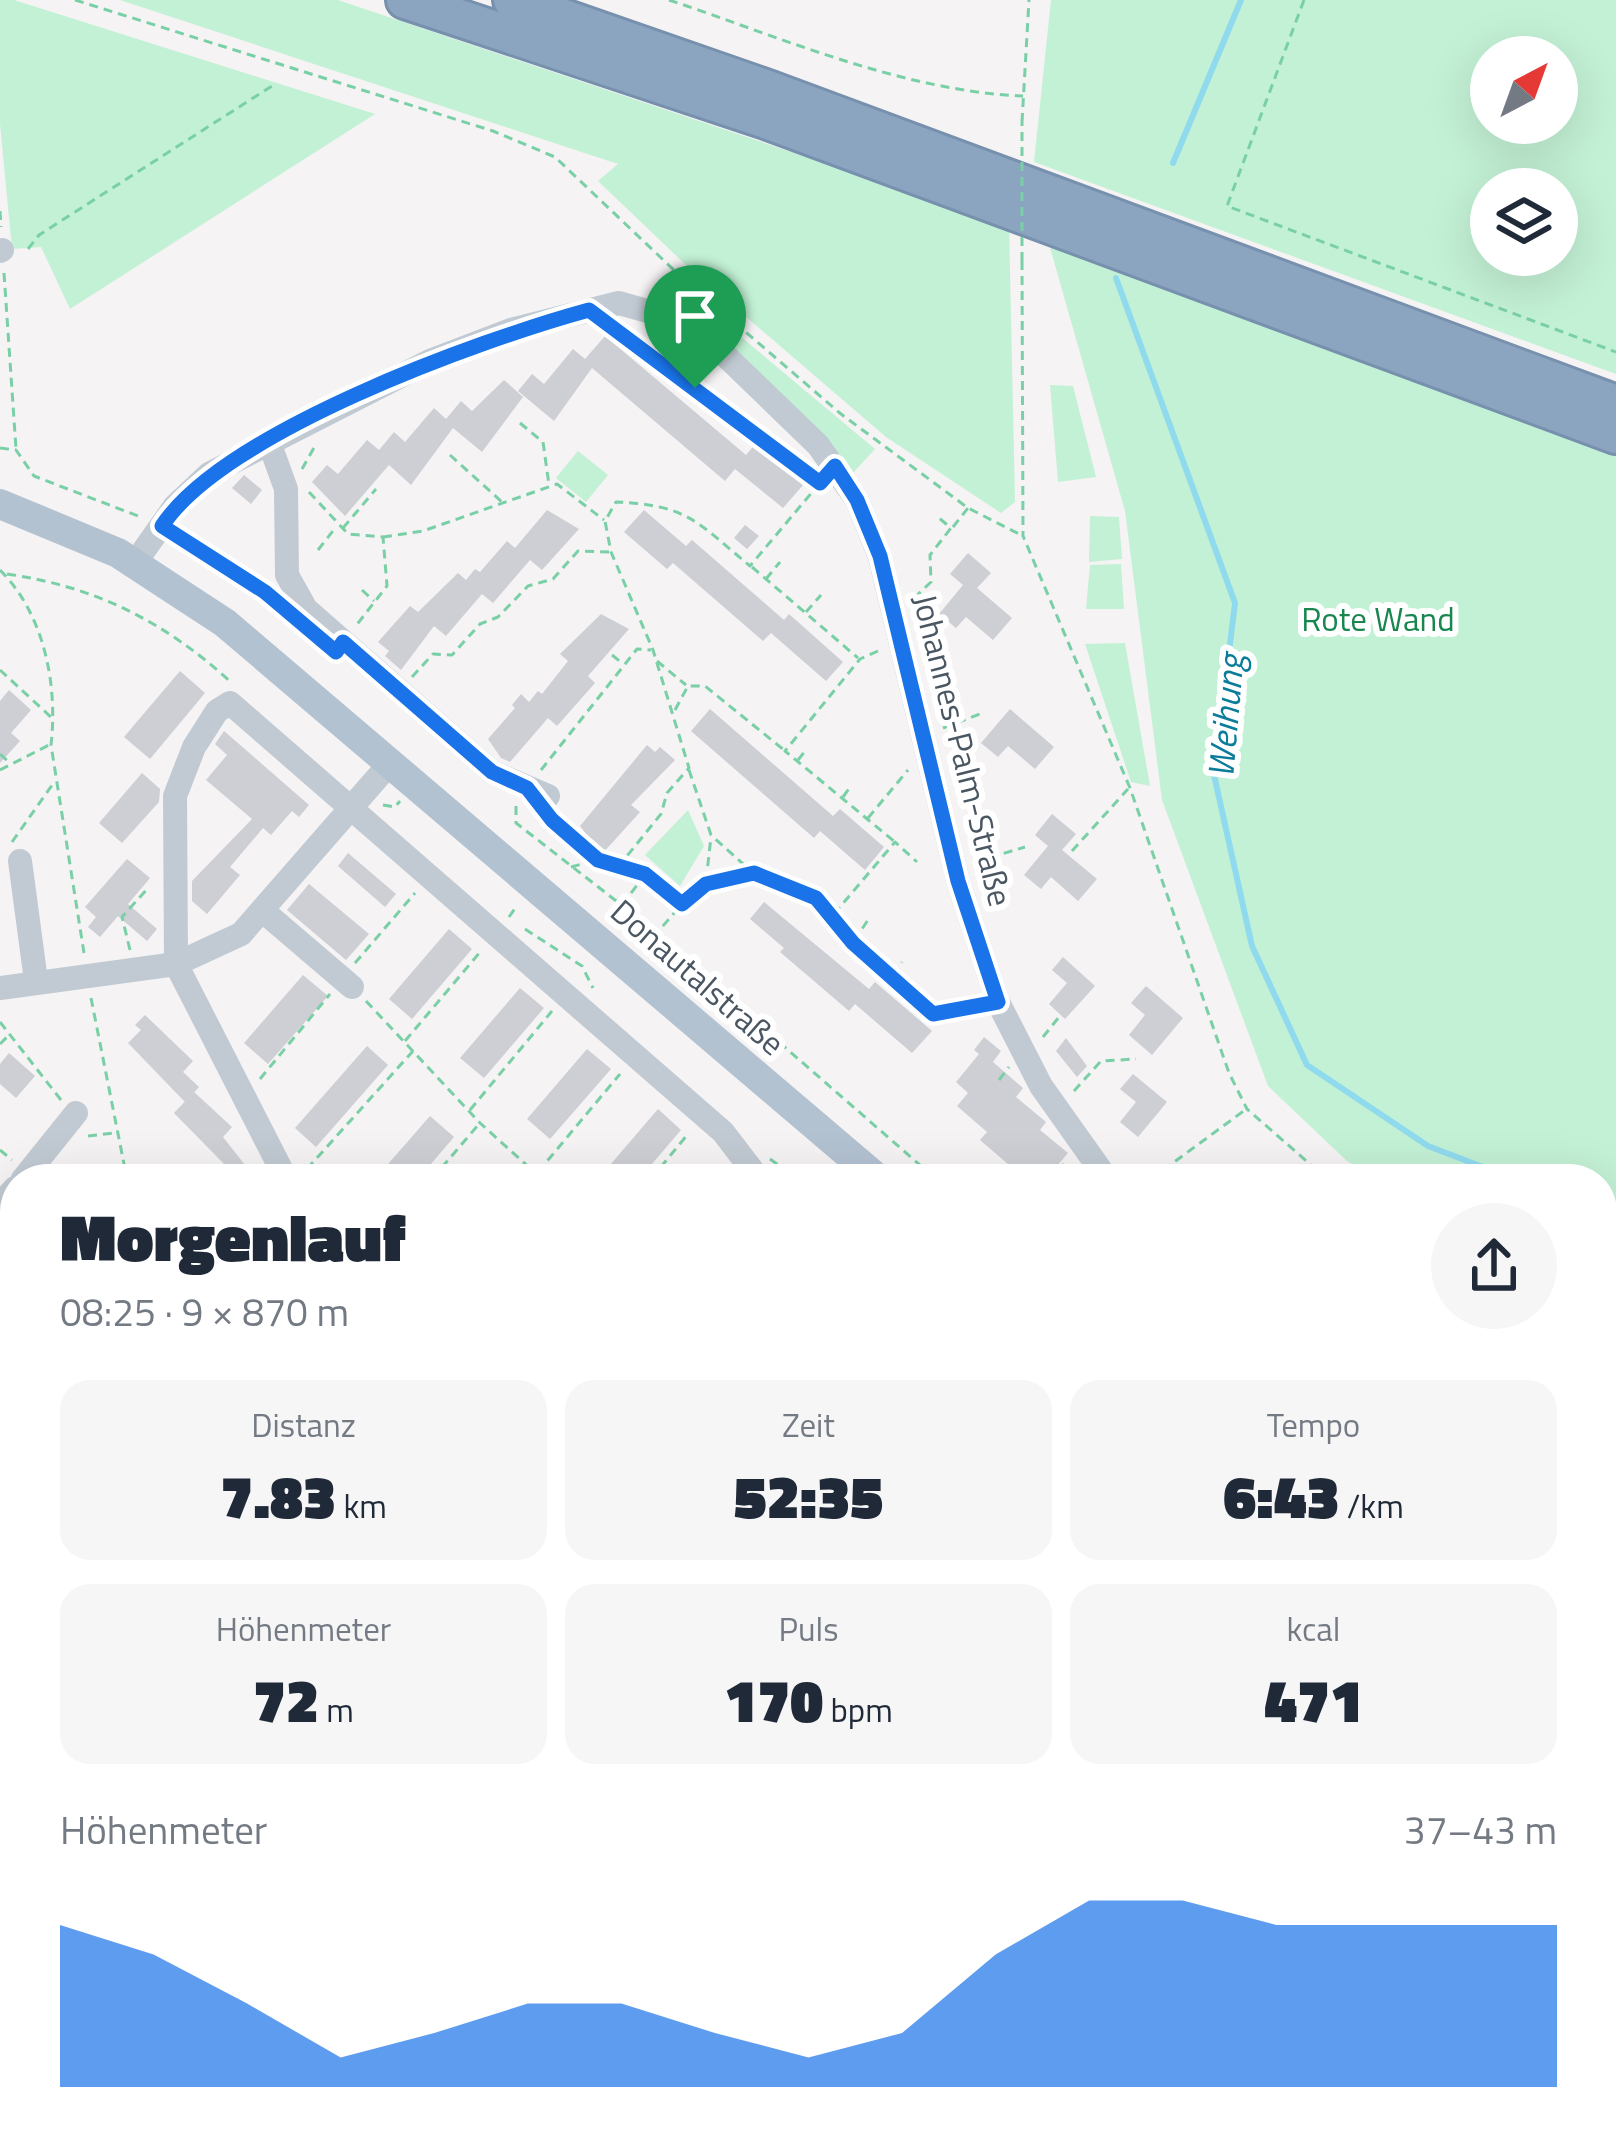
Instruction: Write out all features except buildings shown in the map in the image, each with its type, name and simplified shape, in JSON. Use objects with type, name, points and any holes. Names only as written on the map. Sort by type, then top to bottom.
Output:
[{"type":"highway","points":[[405,0],[766,120],[1616,435]]},
{"type":"highway","points":[[512,0],[812,105],[1616,404]]},
{"type":"main road","name":"Donautalstraße","points":[[0,504],[62,526],[135,563],[225,623],[860,1164]]},
{"type":"street","name":"Johannes-Palm-Straße","points":[[135,563],[209,474],[430,361],[511,330],[619,303],[703,334],[818,445],[827,474],[868,526],[898,629],[955,868],[998,1002],[1057,1110],[1096,1164]]},
{"type":"street","points":[[269,442],[286,490],[284,543],[290,582],[306,609],[492,772],[530,797]]},
{"type":"street","points":[[278,1164],[176,964],[175,796],[194,746],[221,707],[230,703],[350,809],[501,927],[565,996],[703,1115],[750,1164]]},
{"type":"street","points":[[0,988],[176,964],[242,934],[391,762]]},
{"type":"street","points":[[14,855],[36,981]]},
{"type":"street","points":[[263,911],[352,987]]},
{"type":"street","points":[[35,1164],[76,1113]]},
{"type":"path","points":[[75,0],[493,131],[555,157],[677,273],[841,414],[968,508],[1023,536]]},
{"type":"path","points":[[669,0],[898,75],[975,94],[1023,96]]},
{"type":"path","points":[[1029,0],[1022,122],[1023,536],[1130,788],[1189,964],[1247,1109],[1310,1164]]},
{"type":"path","points":[[1304,0],[1227,206],[1616,352]]},
{"type":"path","points":[[275,84],[10,250],[16,451],[34,476],[162,526],[288,612]]},
{"type":"path","points":[[589,310],[827,474],[750,566]]},
{"type":"path","points":[[520,423],[543,442],[549,487]]},
{"type":"path","points":[[0,448],[16,451]]},
{"type":"path","points":[[450,455],[504,503]]},
{"type":"path","points":[[308,490],[340,528],[383,537],[423,531],[557,484],[605,521]]},
{"type":"path","points":[[318,550],[376,489]]},
{"type":"path","points":[[706,884],[711,835],[653,650],[611,552],[605,521],[616,502],[662,504],[686,512],[860,659]]},
{"type":"path","points":[[785,752],[860,659],[898,629],[931,582],[930,555],[968,508]]},
{"type":"path","points":[[939,518],[952,528]]},
{"type":"path","points":[[343,642],[387,586],[383,537]]},
{"type":"path","points":[[399,692],[433,654],[452,655],[480,624],[498,617],[528,586],[553,579],[578,551],[611,552]]},
{"type":"path","points":[[766,579],[779,562]]},
{"type":"path","points":[[2,572],[69,585],[129,608],[178,638],[238,688]]},
{"type":"path","points":[[2,572],[38,624],[54,720],[51,745],[87,976],[124,1164]]},
{"type":"path","points":[[362,590],[375,602]]},
{"type":"path","points":[[806,613],[820,595]]},
{"type":"path","points":[[507,833],[612,687],[623,664],[637,649],[653,650]]},
{"type":"path","points":[[612,655],[623,664]]},
{"type":"path","points":[[656,661],[688,686],[705,686],[917,862]]},
{"type":"path","points":[[0,670],[54,720]]},
{"type":"path","points":[[673,713],[688,686]]},
{"type":"path","points":[[867,819],[927,745],[980,714]]},
{"type":"path","points":[[0,770],[51,745]]},
{"type":"path","points":[[797,761],[806,750]]},
{"type":"path","points":[[0,754],[11,764]]},
{"type":"path","points":[[619,867],[661,814],[667,793],[689,768]]},
{"type":"path","points":[[14,855],[56,779]]},
{"type":"path","points":[[842,798],[851,786]]},
{"type":"path","points":[[1072,851],[1130,788]]},
{"type":"path","points":[[530,797],[598,860],[645,874],[682,904]]},
{"type":"path","points":[[516,823],[623,906],[919,1164]]},
{"type":"path","points":[[711,835],[754,873],[821,901],[853,943],[933,1014],[998,1002]]},
{"type":"path","points":[[833,916],[895,842]]},
{"type":"path","points":[[955,868],[1025,847]]},
{"type":"path","points":[[547,867],[555,856]]},
{"type":"path","points":[[569,867],[598,860]]},
{"type":"path","points":[[656,934],[706,884],[754,873]]},
{"type":"path","points":[[614,922],[645,874]]},
{"type":"path","points":[[135,969],[122,917],[149,887]]},
{"type":"path","points":[[405,1041],[516,907]]},
{"type":"path","points":[[853,943],[868,920]]},
{"type":"path","points":[[893,979],[902,962]]},
{"type":"path","points":[[584,963],[593,986]]},
{"type":"path","points":[[352,987],[525,1164]]},
{"type":"path","points":[[469,1111],[565,996]]},
{"type":"path","points":[[1021,1049],[1039,1042],[1059,1017]]},
{"type":"path","points":[[0,1022],[76,1113]]},
{"type":"path","points":[[0,1044],[9,1034]]},
{"type":"path","points":[[311,1164],[414,1050]]},
{"type":"path","points":[[544,1164],[635,1057]]},
{"type":"path","points":[[1057,1110],[1101,1061],[1136,1059]]},
{"type":"path","points":[[1171,1164],[1247,1109]]},
{"type":"path","points":[[663,1164],[703,1115]]},
{"type":"path","points":[[445,1164],[480,1123]]},
{"type":"path","points":[[441,1153],[448,1160]]},
{"type":"green space","points":[[0,0],[14,0],[375,114],[70,309],[41,247],[12,249],[0,124]]},
{"type":"green space","points":[[120,0],[338,0],[1009,225],[1015,502],[1001,513],[886,437],[688,267],[598,181],[618,164]]},
{"type":"green space","points":[[1051,0],[1616,0],[1616,374],[1034,162]]},
{"type":"green space","name":"Rote Wand","points":[[1049,244],[1616,454],[1616,1164],[1352,1164],[1268,1086],[1162,800],[1125,511]]},
{"type":"green space","points":[[679,285],[875,449],[853,473],[764,382],[662,305]]},
{"type":"green space","points":[[1050,385],[1073,386],[1096,477],[1058,482]]},
{"type":"green space","points":[[578,451],[608,475],[586,502],[556,478]]},
{"type":"green space","points":[[1090,516],[1119,517],[1122,559],[1089,562]]},
{"type":"green space","points":[[1121,564],[1124,609],[1086,609],[1090,565]]},
{"type":"green space","points":[[1125,643],[1150,786],[1131,782],[1085,644]]},
{"type":"green space","points":[[688,810],[704,846],[680,886],[645,855]]},
{"type":"waterway","name":"Weihung","points":[[1173,163],[1241,0]]},
{"type":"waterway","name":"Weihung","points":[[1116,278],[1235,603],[1214,775],[1252,946],[1307,1065],[1428,1146],[1475,1164]]},
{"type":"route","points":[[589,310],[695,388],[820,483],[835,466],[857,500],[880,556],[958,881],[998,1002],[933,1014],[849,939],[821,901],[754,873],[706,884],[682,904],[645,874],[598,860],[552,820],[527,788],[492,772],[343,642],[336,652],[265,592],[162,526],[175,506],[209,474],[235,459],[430,361],[511,330],[589,310]]}]
